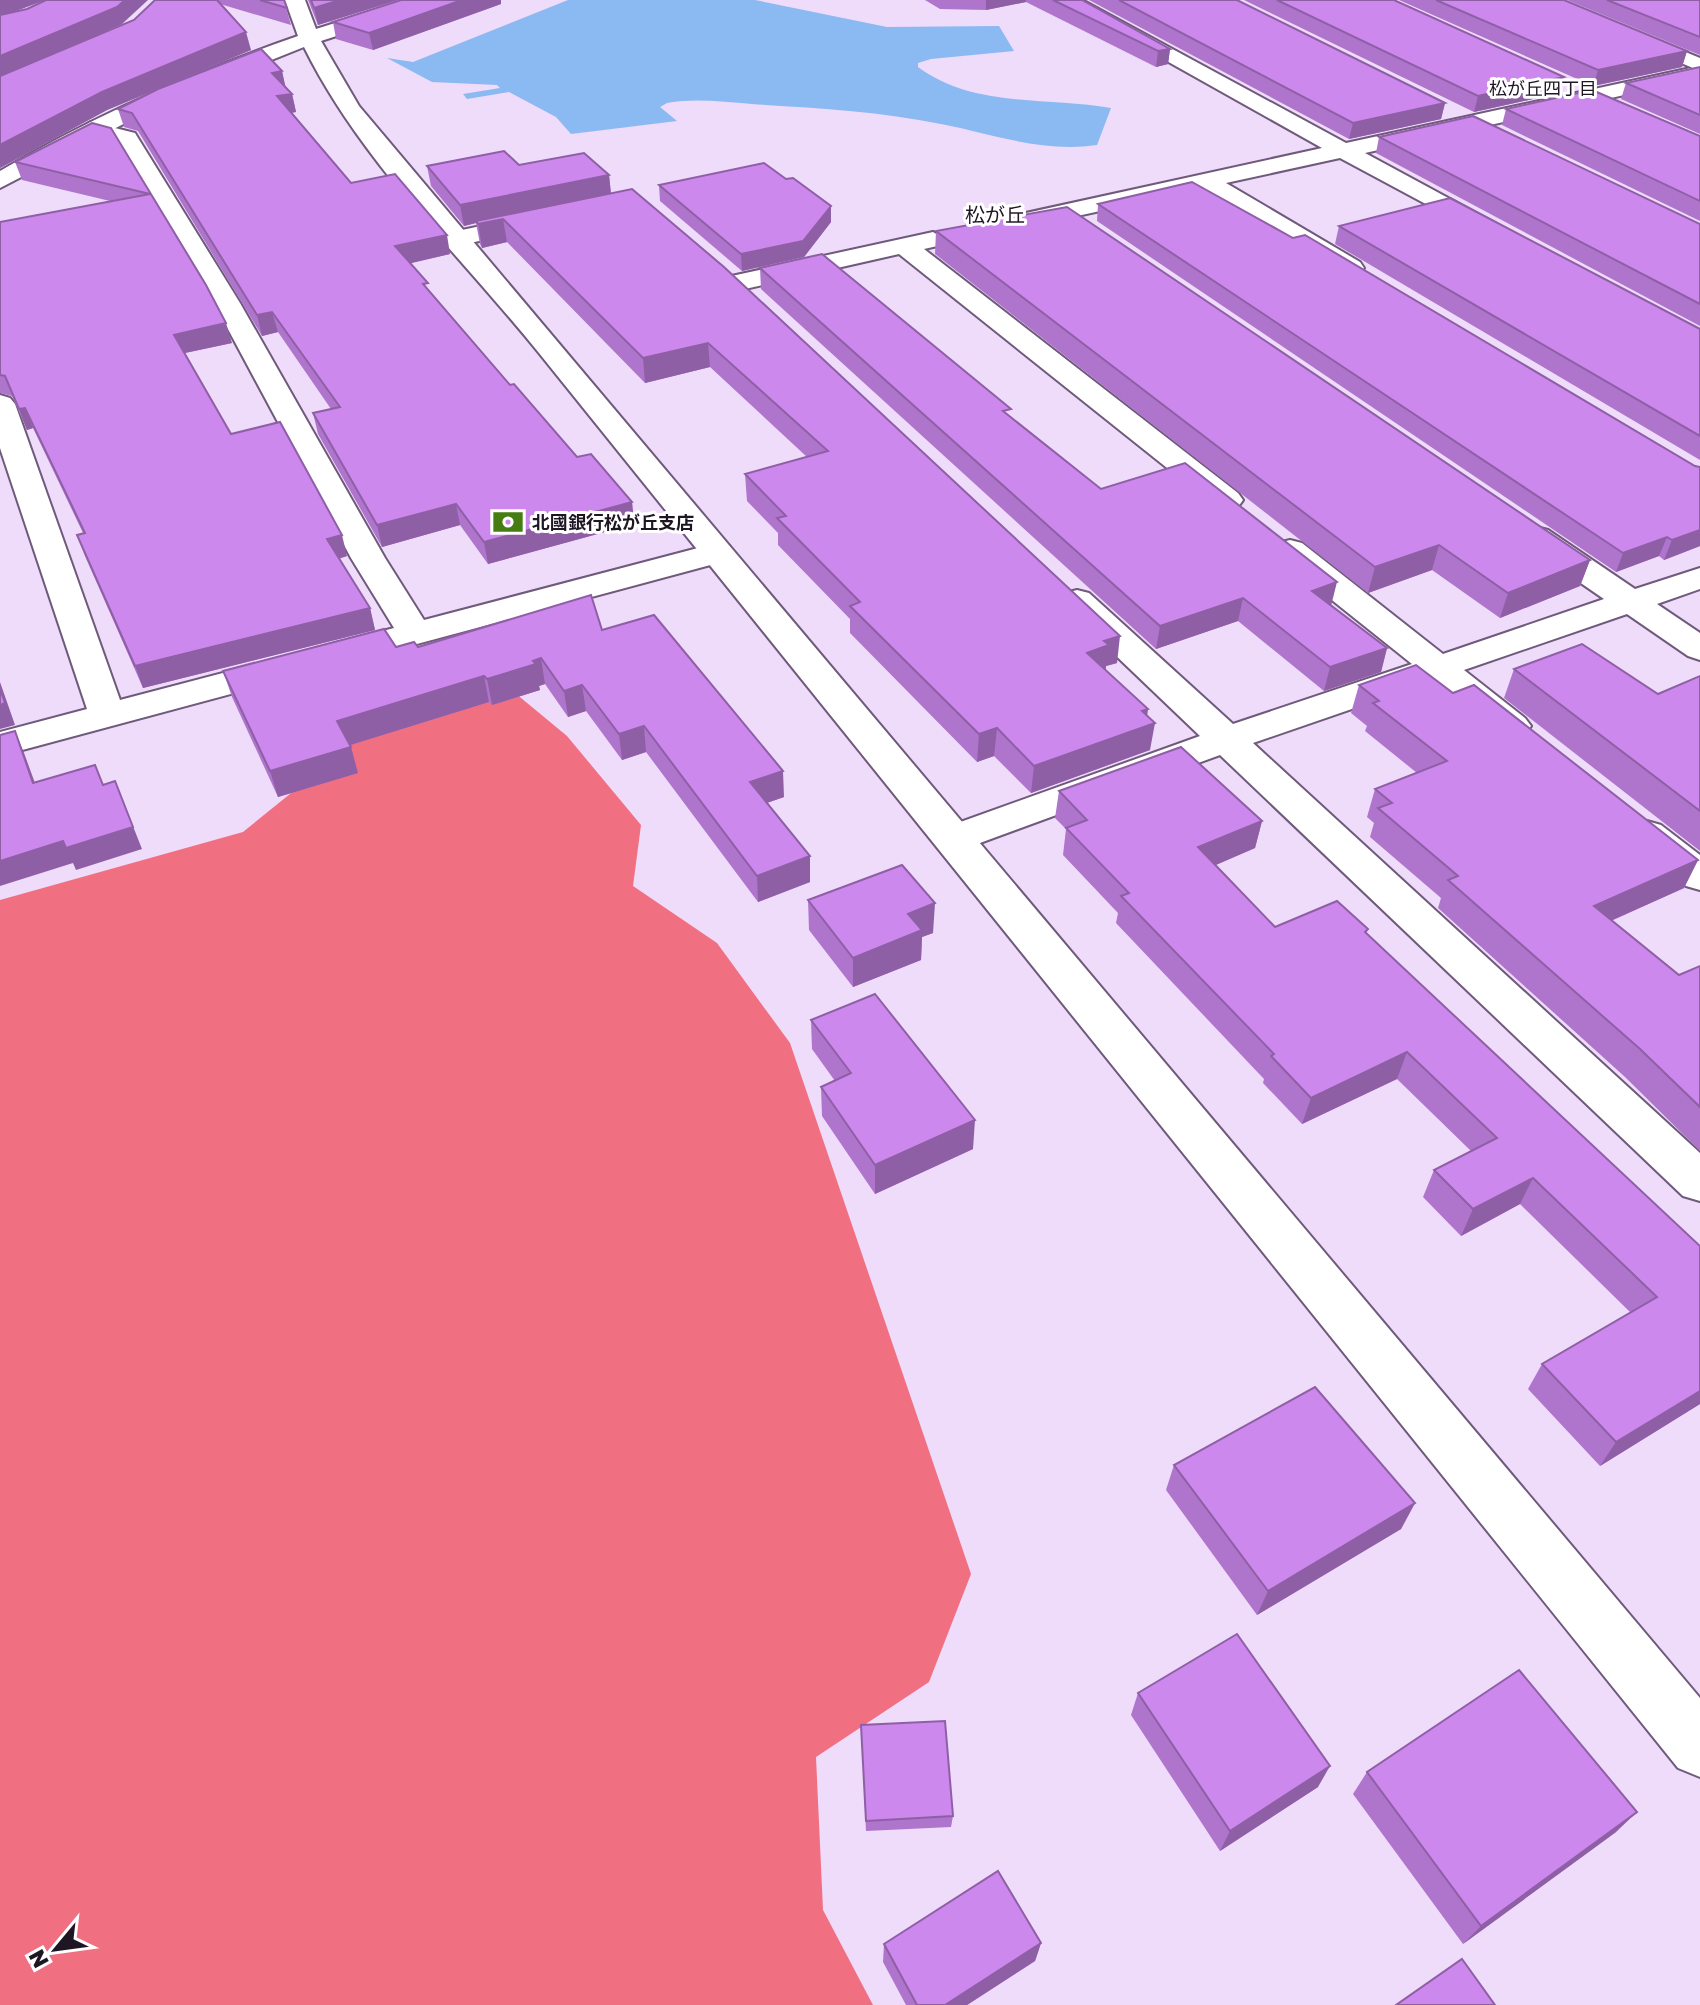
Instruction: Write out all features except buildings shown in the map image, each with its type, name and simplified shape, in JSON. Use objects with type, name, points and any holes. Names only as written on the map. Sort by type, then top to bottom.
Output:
[{"type":"street","points":[[295,0],[307,38],[352,112],[955,838],[1700,1746]]},
{"type":"street","points":[[0,181],[91,129],[229,68],[307,38],[428,0]]},
{"type":"street","points":[[1068,0],[1511,241]]},
{"type":"street","points":[[1542,0],[1700,65]]},
{"type":"street","points":[[991,228],[1700,72]]},
{"type":"street","points":[[1563,83],[1619,108]]},
{"type":"street","points":[[1445,109],[1501,137]]},
{"type":"street","points":[[91,129],[127,138],[227,303],[368,558],[415,634]]},
{"type":"street","points":[[1206,181],[1371,280]]},
{"type":"street","points":[[1062,212],[1098,236]]},
{"type":"street","points":[[457,238],[558,217]]},
{"type":"street","points":[[759,305],[724,273],[826,261],[962,234]]},
{"type":"street","points":[[905,247],[1539,747]]},
{"type":"street","points":[[0,404],[107,715]]},
{"type":"street","points":[[1514,521],[1700,649]]},
{"type":"street","points":[[0,744],[717,553]]},
{"type":"street","points":[[1051,576],[1700,1182]]},
{"type":"street","points":[[955,838],[1227,739],[1700,578]]},
{"type":"street","points":[[1625,816],[1700,876]]},
{"type":"shaded area","points":[[515,693],[567,736],[641,825],[633,886],[717,943],[790,1043],[971,1574],[929,1682],[816,1757],[823,1910],[873,2005],[0,2005],[0,900],[243,832],[353,743]]},
{"type":"water","points":[[568,0],[755,0],[887,27],[999,26],[1014,51],[931,59],[918,63],[918,67],[939,80],[986,95],[1111,108],[1097,145],[1077,147],[1037,145],[871,113],[699,101],[667,103],[660,107],[677,121],[571,134],[556,117],[509,92],[467,99],[463,94],[500,88],[497,85],[432,82],[387,58],[413,62]]},
{"type":"place","name":"北國銀行松が丘支店","points":[[508,522]]},
{"type":"district","name":"松が丘四丁目","points":[[1543,88]]},
{"type":"district","name":"松が丘","points":[[995,214]]}]
